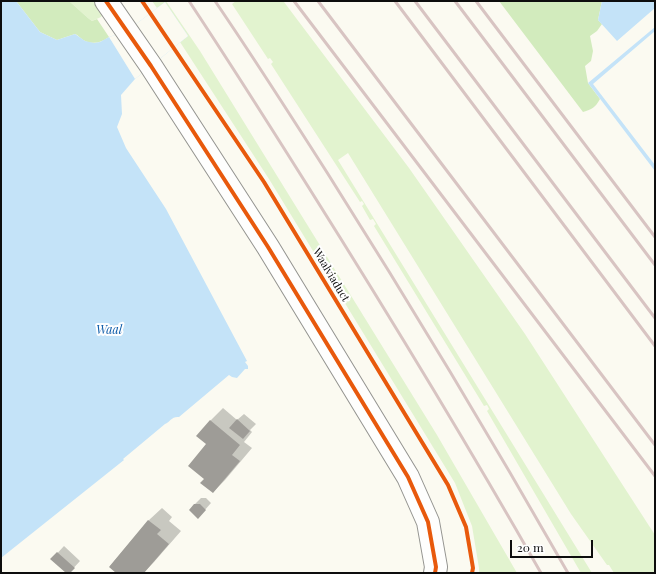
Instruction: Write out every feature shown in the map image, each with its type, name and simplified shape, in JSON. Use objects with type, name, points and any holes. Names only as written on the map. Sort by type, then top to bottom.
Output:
[{"type":"street","points":[[106,1],[151,66],[268,247],[408,476],[428,522],[436,567],[435,573]]},
{"type":"green space","points":[[16,1],[69,1],[92,21],[97,19],[109,37],[103,41],[93,43],[86,42],[75,34],[57,40],[40,32]]},
{"type":"green space","points":[[69,1],[94,1],[103,14],[101,17],[92,21]]},
{"type":"green space","points":[[152,1],[166,1],[200,51],[437,435],[517,573],[479,573],[472,526],[455,483],[269,179],[180,42],[188,36],[165,3],[157,8]]},
{"type":"green space","points":[[236,1],[284,2],[409,168],[525,334],[655,535],[655,573],[614,573],[609,565],[607,565],[571,514],[348,153],[338,160],[592,573],[581,573],[487,411],[489,409],[487,405],[484,406],[374,226],[376,224],[373,219],[370,220],[362,206],[364,204],[362,201],[360,202],[271,64],[273,62],[270,58],[268,59],[232,4]]},
{"type":"green space","points":[[499,1],[602,1],[598,20],[602,24],[597,31],[590,36],[593,51],[591,61],[585,66],[588,83],[600,99],[595,106],[583,112]]},
{"type":"water","name":"Waal","points":[[1,1],[16,1],[40,32],[57,40],[75,34],[85,41],[94,43],[127,31],[165,2],[188,36],[135,79],[121,95],[122,114],[117,127],[126,148],[166,209],[247,361],[245,362],[248,369],[245,369],[237,378],[229,375],[179,417],[173,418],[165,424],[123,459],[124,460],[1,558]]},
{"type":"water","points":[[602,1],[655,1],[655,8],[617,41],[598,20]]},
{"type":"water","points":[[655,27],[655,31],[593,84],[655,165],[655,171],[588,83]]},
{"type":"pier","points":[[165,2],[188,36],[135,79],[109,37],[127,31]]},
{"type":"building","points":[[237,419],[250,431],[243,439],[229,428]]},
{"type":"building","points":[[210,420],[240,445],[232,455],[240,461],[213,493],[200,483],[204,479],[188,466],[206,444],[196,436]]},
{"type":"building","points":[[194,504],[200,504],[206,510],[198,519],[189,510]]},
{"type":"building","points":[[148,520],[161,530],[157,534],[169,544],[144,573],[116,573],[109,567]]},
{"type":"building","points":[[57,552],[75,568],[70,573],[66,573],[50,559]]},
{"type":"railway","points":[[189,1],[369,283],[541,573]]},
{"type":"railway","points":[[215,1],[328,174],[390,273],[510,472],[568,573]]},
{"type":"railway","points":[[294,1],[655,476]]},
{"type":"railway","points":[[318,1],[655,445]]},
{"type":"railway","points":[[395,1],[655,346]]},
{"type":"railway","points":[[415,1],[655,318]]},
{"type":"railway","points":[[455,1],[655,265]]},
{"type":"railway","points":[[476,1],[655,237]]},
{"type":"cycle path","points":[[106,1],[151,66],[268,247],[408,477],[428,522],[436,567],[435,573]]},
{"type":"cycle path","name":"Waalviaduct","points":[[142,1],[264,182],[448,485],[466,527],[473,568],[472,573]]}]
